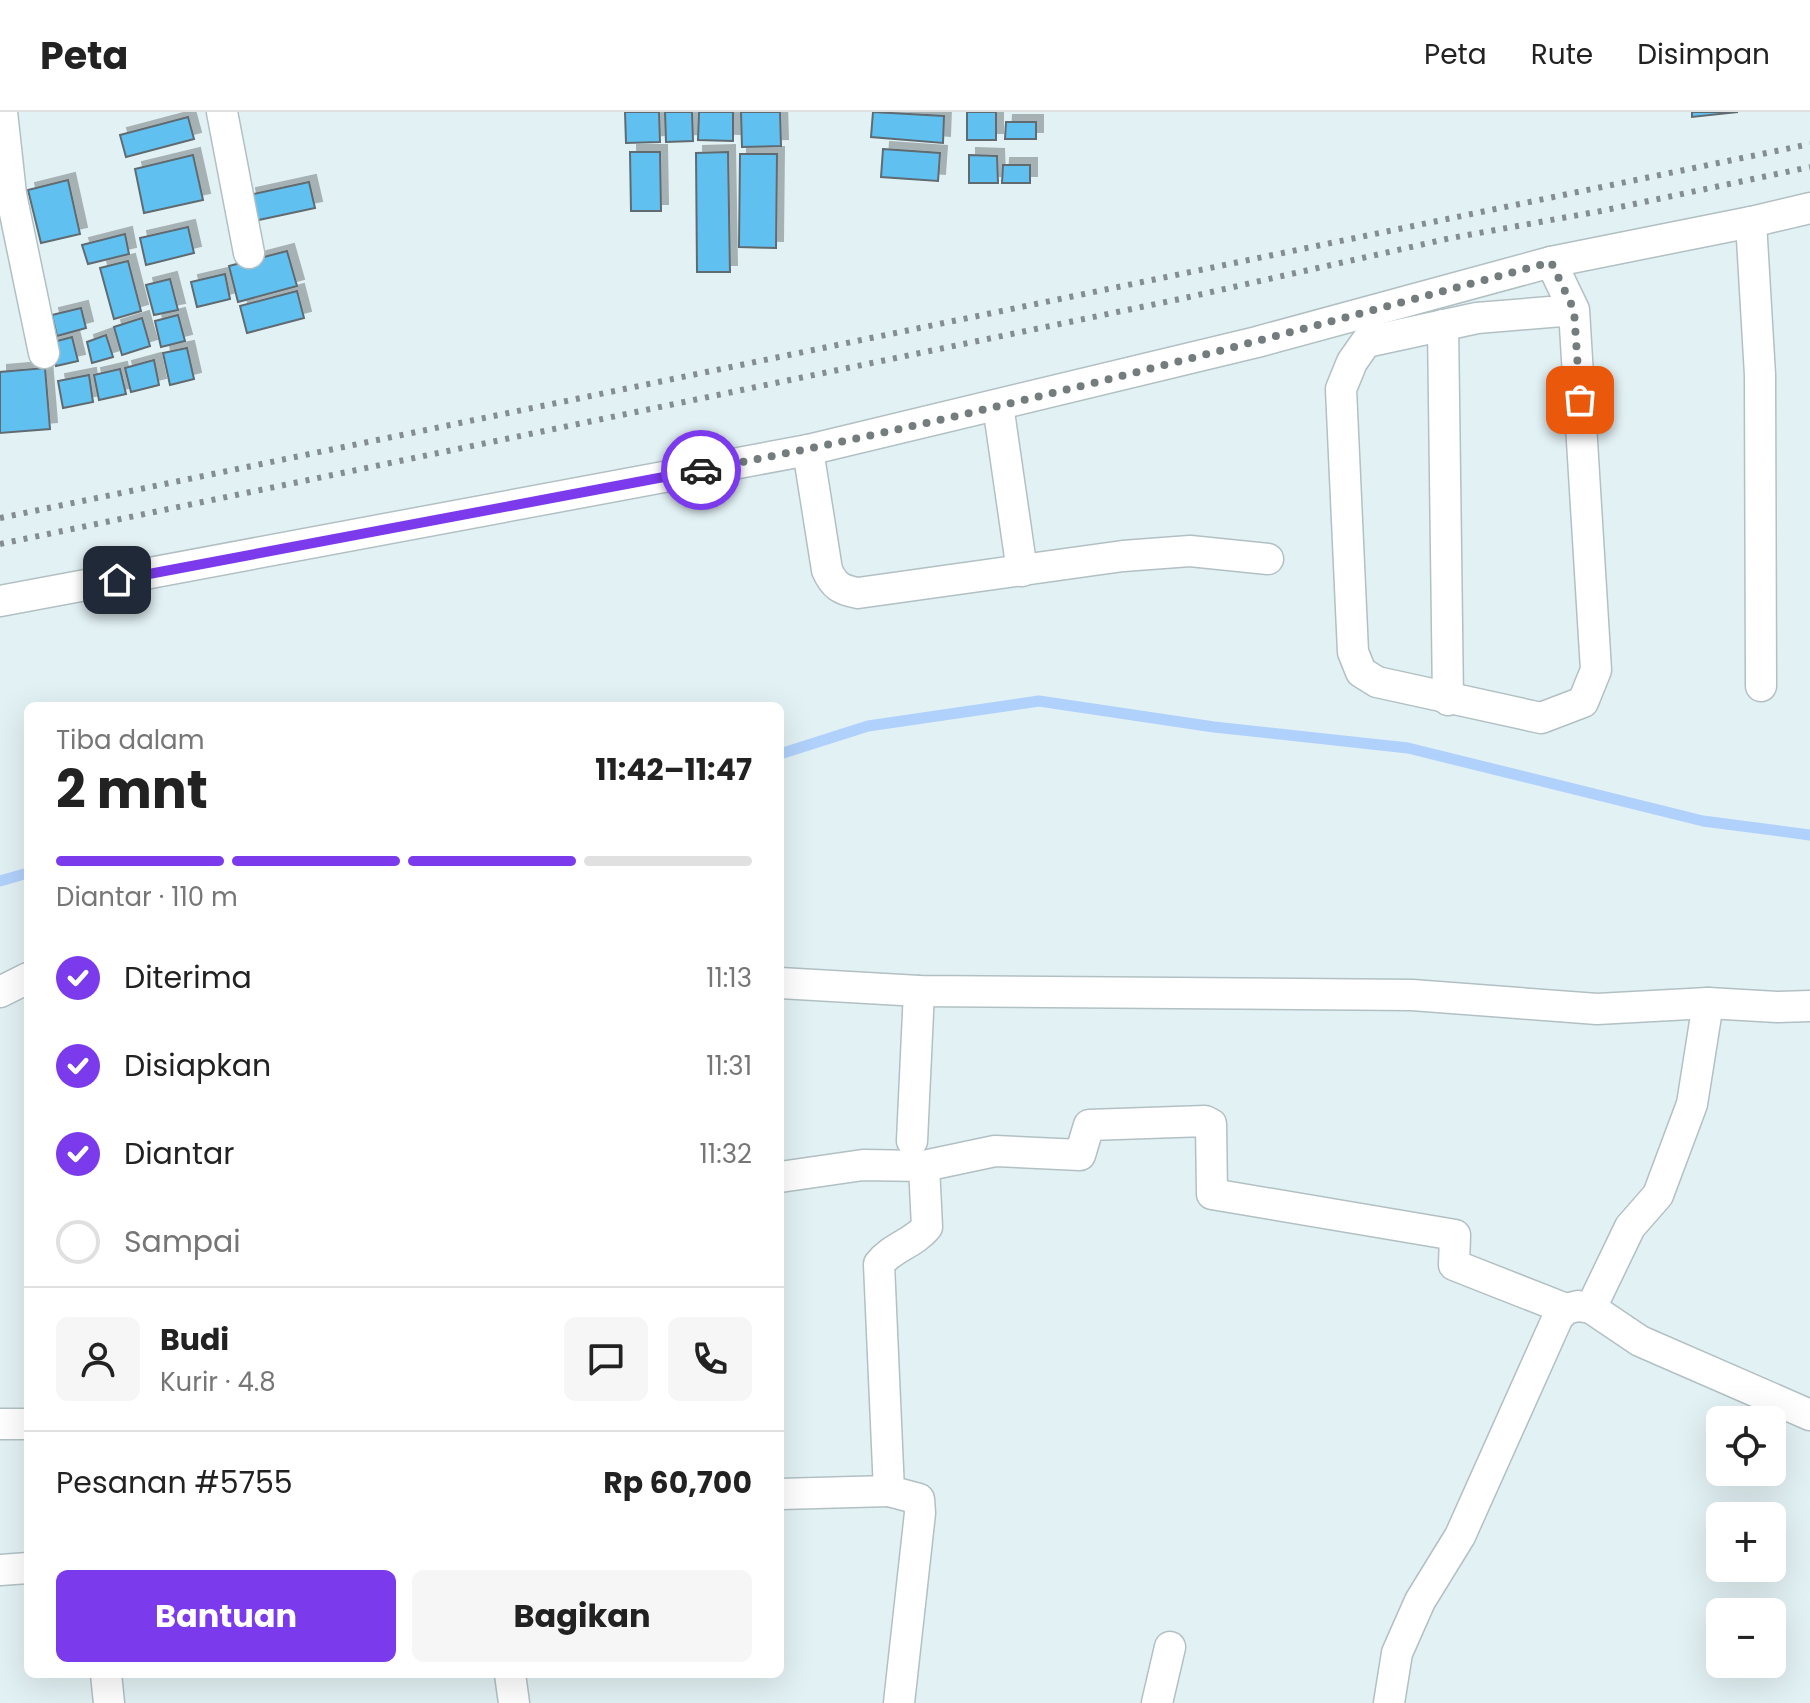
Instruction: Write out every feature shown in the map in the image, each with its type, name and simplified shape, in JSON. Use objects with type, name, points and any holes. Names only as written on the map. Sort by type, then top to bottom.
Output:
[{"type":"street","points":[[2,112],[11,194],[44,353]]},
{"type":"street","points":[[222,112],[249,253]]},
{"type":"street","points":[[0,601],[808,450],[1257,342],[1551,262],[1810,208]]},
{"type":"street","points":[[1751,222],[1760,375],[1761,686]]},
{"type":"street","points":[[1551,262],[1574,310],[1596,670],[1583,702],[1541,718],[1377,682],[1361,672],[1353,652],[1341,389],[1352,362],[1366,342],[1477,318],[1574,310]]},
{"type":"street","points":[[1443,325],[1448,700]]},
{"type":"street","points":[[998,405],[1022,571]]},
{"type":"street","points":[[808,450],[827,570],[833,583],[844,591],[858,593],[1123,556],[1190,551],[1268,559]]},
{"type":"street","points":[[0,992],[24,980]]},
{"type":"street","points":[[784,983],[919,991],[1412,995],[1597,1009],[1708,1003],[1810,1006]]},
{"type":"street","points":[[889,1491],[879,1264],[888,1252],[916,1240],[927,1227],[918,1153],[919,991]]},
{"type":"street","points":[[1389,1703],[1397,1653],[1420,1601],[1460,1536],[1558,1317],[1578,1309],[1630,1227],[1658,1195],[1692,1104],[1708,1003]]},
{"type":"street","points":[[784,1176],[918,1153],[995,1151],[1080,1155],[1089,1125],[1205,1121],[1211,1124],[1212,1194],[1455,1235],[1454,1265],[1578,1309],[1640,1341],[1810,1415]]},
{"type":"street","points":[[0,1424],[24,1424]]},
{"type":"street","points":[[784,1494],[889,1491],[919,1499],[899,1703]]},
{"type":"street","points":[[0,1570],[24,1568]]},
{"type":"street","points":[[1157,1703],[1170,1647]]},
{"type":"street","points":[[106,1678],[109,1703]]},
{"type":"street","points":[[511,1678],[514,1703]]},
{"type":"building","points":[[625,112],[659,112],[660,142],[626,143]]},
{"type":"building","points":[[665,112],[692,112],[693,141],[666,142]]},
{"type":"building","points":[[699,112],[733,112],[733,141],[698,140]]},
{"type":"building","points":[[741,112],[780,112],[781,146],[742,147]]},
{"type":"building","points":[[873,112],[944,116],[943,143],[871,137]]},
{"type":"building","points":[[967,112],[996,112],[996,140],[967,140]]},
{"type":"building","points":[[1692,112],[1738,112],[1692,117]]},
{"type":"building","points":[[188,117],[194,139],[126,157],[120,135]]},
{"type":"building","points":[[1006,122],[1036,122],[1036,139],[1005,139]]},
{"type":"building","points":[[883,149],[940,153],[938,181],[881,177]]},
{"type":"building","points":[[630,152],[660,152],[661,211],[631,211]]},
{"type":"building","points":[[728,152],[730,272],[697,272],[696,153]]},
{"type":"building","points":[[740,154],[777,154],[776,248],[739,247]]},
{"type":"building","points":[[193,155],[203,200],[144,213],[135,169]]},
{"type":"building","points":[[969,155],[997,156],[998,183],[969,183]]},
{"type":"building","points":[[1003,165],[1030,165],[1030,183],[1002,183]]},
{"type":"building","points":[[68,180],[80,234],[41,243],[28,190]]},
{"type":"building","points":[[309,182],[315,208],[254,221],[249,195]]},
{"type":"building","points":[[188,227],[194,253],[146,265],[140,238]]},
{"type":"building","points":[[125,234],[129,254],[88,264],[82,245]]},
{"type":"building","points":[[287,251],[297,286],[238,302],[229,266]]},
{"type":"building","points":[[128,261],[141,311],[114,319],[100,268]]},
{"type":"building","points":[[225,274],[230,299],[197,307],[191,282]]},
{"type":"building","points":[[170,279],[178,310],[154,315],[146,285]]},
{"type":"building","points":[[297,291],[304,318],[247,333],[240,306]]},
{"type":"building","points":[[81,308],[86,328],[57,336],[52,315]]},
{"type":"building","points":[[178,315],[185,341],[161,347],[155,321]]},
{"type":"building","points":[[142,318],[150,346],[122,355],[114,327]]},
{"type":"building","points":[[106,335],[113,357],[92,363],[87,342]]},
{"type":"building","points":[[72,337],[78,361],[56,366],[50,343]]},
{"type":"building","points":[[187,348],[194,379],[170,385],[163,353]]},
{"type":"building","points":[[154,360],[159,385],[131,392],[125,368]]},
{"type":"building","points":[[45,368],[50,429],[0,433],[0,372]]},
{"type":"building","points":[[120,369],[126,394],[99,400],[94,375]]},
{"type":"building","points":[[89,375],[93,402],[63,408],[58,381]]},
{"type":"waterway","points":[[784,753],[868,726],[1039,701],[1214,727],[1408,748],[1703,821],[1810,835]]},
{"type":"waterway","points":[[0,881],[24,874]]},
{"type":"railway","points":[[0,518],[1810,144]]},
{"type":"railway","points":[[0,544],[1180,299],[1451,238],[1601,211],[1810,167]]},
{"type":"way so far","points":[[701,470],[808,450],[1257,342],[1551,262],[1574,310],[1580,400]]},
{"type":"route","points":[[117,580],[701,470]]}]
